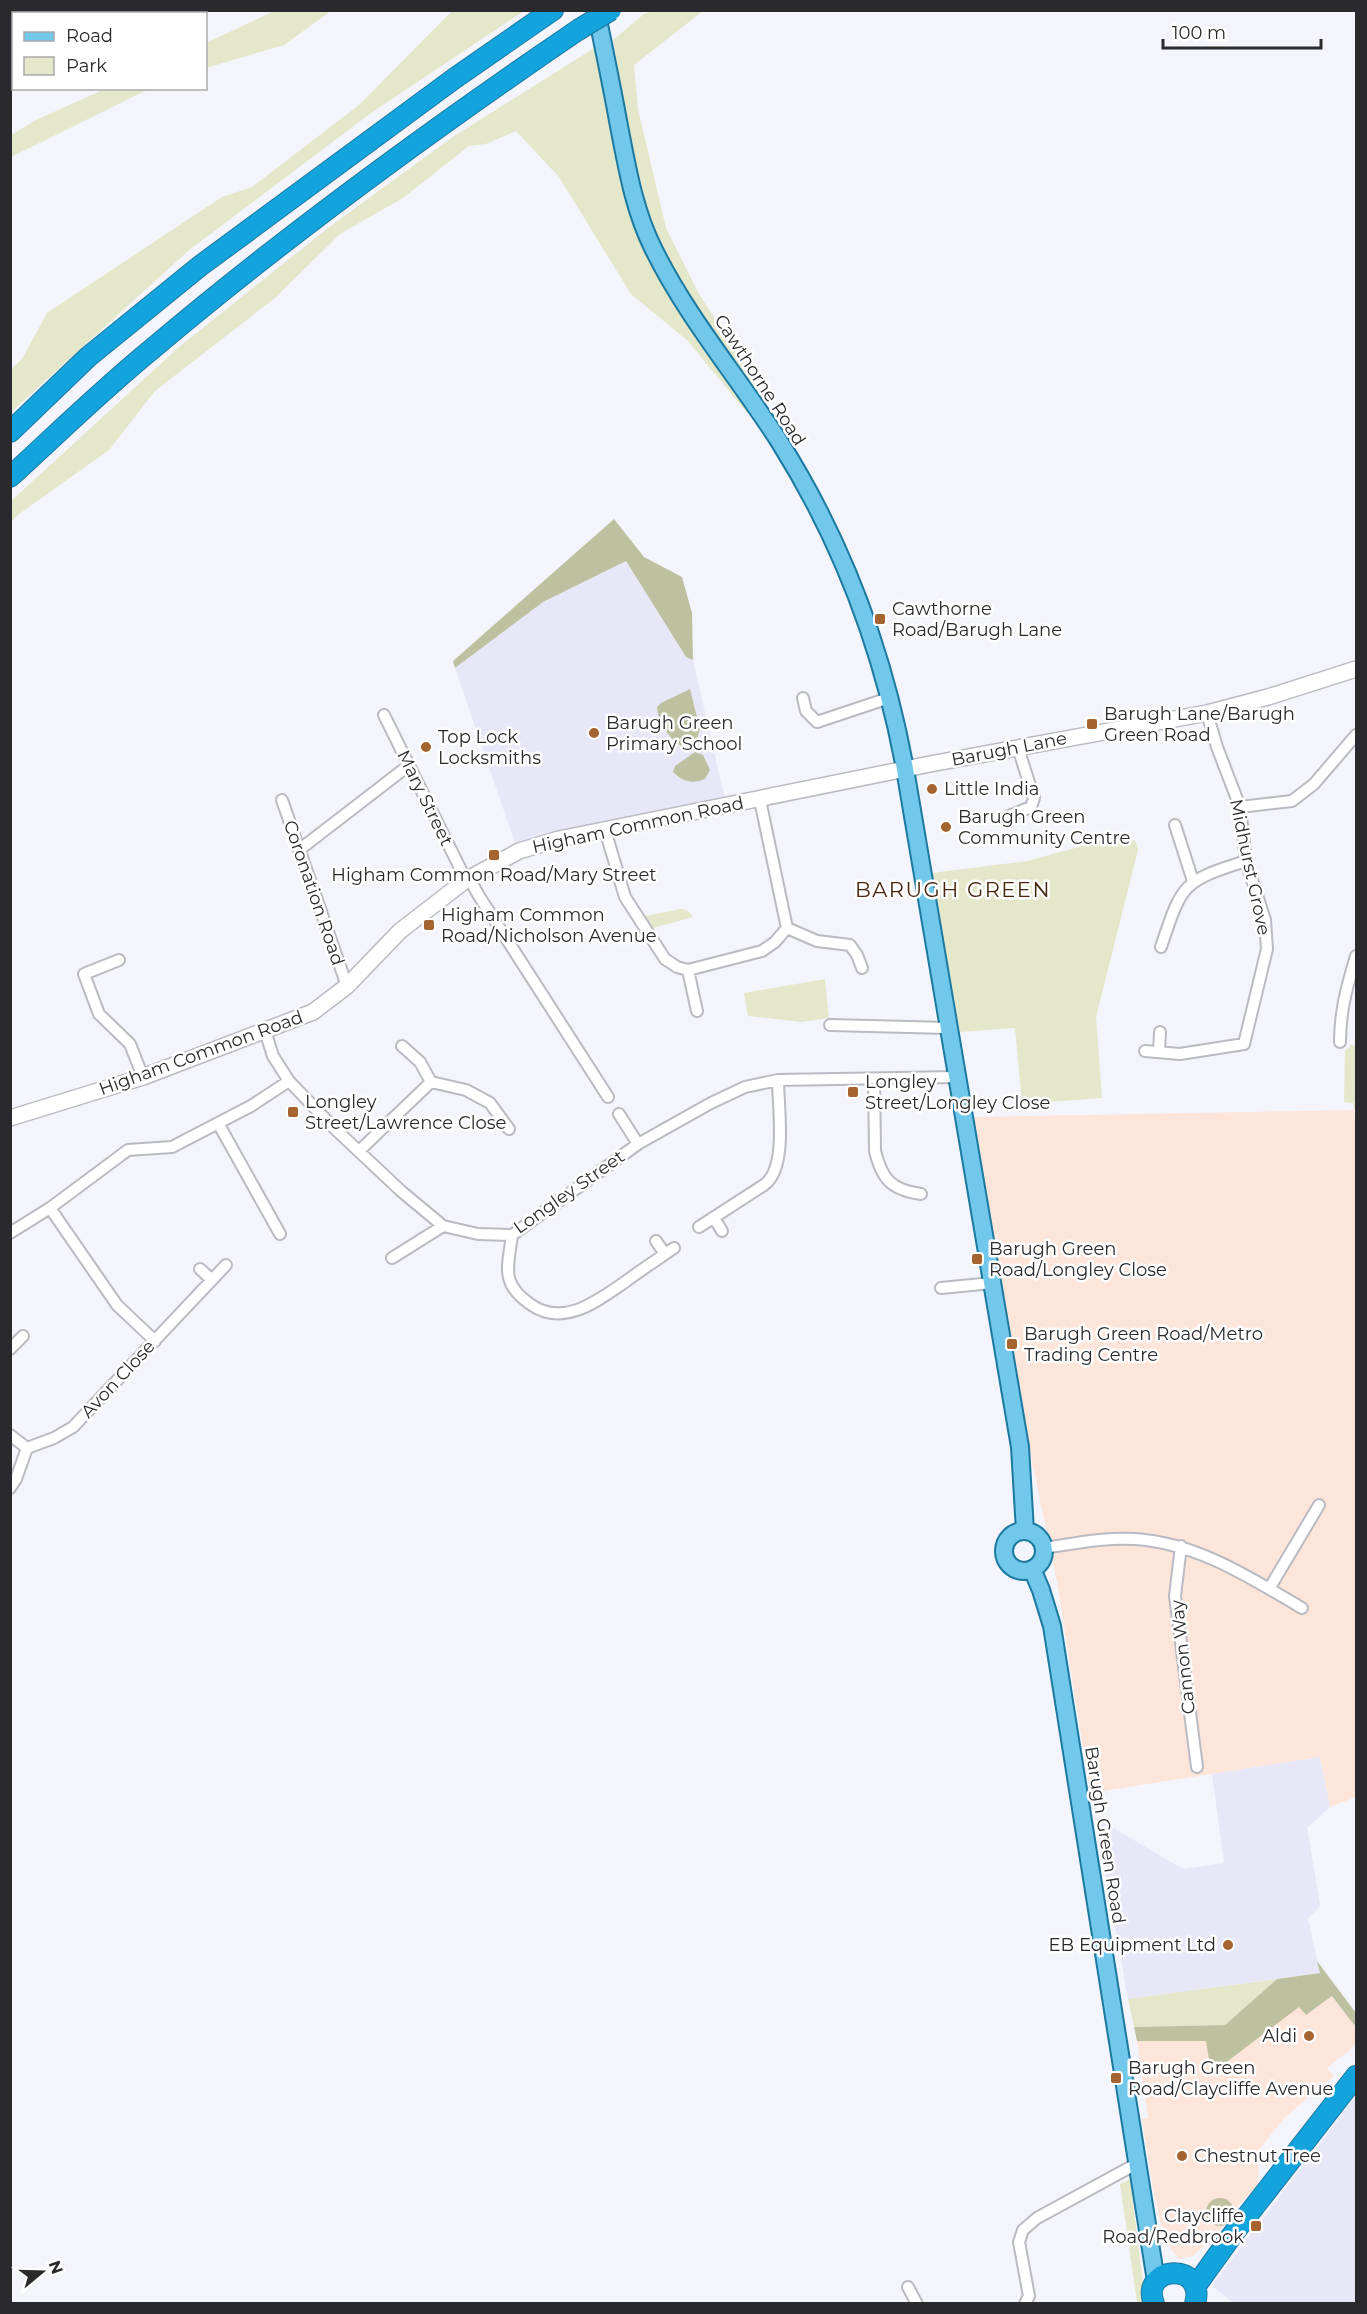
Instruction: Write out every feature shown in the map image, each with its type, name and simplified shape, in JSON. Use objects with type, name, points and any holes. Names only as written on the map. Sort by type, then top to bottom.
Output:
[{"type":"highway","points":[[10,432],[88,357],[200,266],[455,78],[553,10]]},
{"type":"highway","points":[[10,477],[151,350],[330,205],[468,104],[611,10]]},
{"type":"highway","points":[[1154,2304],[1152,2295],[1186,2288],[1233,2234],[1356,2076]]},
{"type":"main road","name":"Cawthorne Road","points":[[596,10],[629,173],[652,248],[676,289],[779,442],[813,502],[837,551],[867,623],[890,698],[905,769]]},
{"type":"main road","points":[[905,769],[1020,1447],[1025,1531]]},
{"type":"main road","points":[[1019,1531],[1025,1531],[1036,1535],[1044,1548],[1041,1562],[1032,1569],[1020,1571],[1008,1564],[1004,1553],[1009,1537],[1019,1531]]},
{"type":"main road","name":"Barugh Green Road","points":[[1032,1569],[1052,1626],[1146,2215],[1186,2288]]},
{"type":"street","name":"Barugh Lane","points":[[905,769],[1207,713],[1268,697],[1356,669]]},
{"type":"street","points":[[803,698],[806,711],[817,722],[890,698]]},
{"type":"street","name":"Midhurst Grove","points":[[1145,1051],[1180,1053],[1244,1044],[1267,949],[1265,920],[1246,861],[1240,807],[1217,747],[1207,713]]},
{"type":"street","name":"Mary Street","points":[[384,715],[408,766],[468,879],[608,1097]]},
{"type":"street","points":[[1240,807],[1292,801],[1314,784],[1356,735]]},
{"type":"street","points":[[1009,816],[1031,807],[1034,798],[1018,748]]},
{"type":"street","points":[[299,850],[408,766]]},
{"type":"street","name":"Higham Common Road","points":[[10,1118],[143,1077],[313,1012],[347,986],[400,931],[468,879],[519,851],[559,839],[905,769]]},
{"type":"street","name":"Coronation Road","points":[[282,800],[347,986]]},
{"type":"street","points":[[760,800],[787,928]]},
{"type":"street","points":[[1175,825],[1193,881]]},
{"type":"street","points":[[605,830],[625,897],[665,959],[677,967],[688,970],[762,951],[775,942],[787,928]]},
{"type":"street","points":[[1161,947],[1182,892],[1203,875],[1246,861]]},
{"type":"street","points":[[787,928],[817,941],[850,945],[862,968]]},
{"type":"street","points":[[1340,1042],[1340,1020],[1344,997],[1356,956]]},
{"type":"street","points":[[119,960],[84,974],[99,1014],[130,1044],[143,1077]]},
{"type":"street","points":[[688,970],[697,1011]]},
{"type":"street","points":[[830,1025],[948,1028]]},
{"type":"street","name":"Longley Street","points":[[266,1031],[273,1056],[289,1081],[400,1191],[442,1226],[477,1234],[512,1235],[638,1144],[711,1102],[745,1087],[778,1080],[957,1077]]},
{"type":"street","points":[[1159,1052],[1160,1032]]},
{"type":"street","points":[[402,1046],[420,1062],[431,1082],[466,1090],[490,1103],[508,1128]]},
{"type":"street","points":[[874,1079],[877,1161],[895,1187],[921,1194]]},
{"type":"street","points":[[699,1227],[764,1185],[775,1173],[779,1155],[778,1080]]},
{"type":"street","points":[[10,1233],[50,1208],[128,1150],[172,1147],[289,1081]]},
{"type":"street","points":[[359,1151],[431,1082]]},
{"type":"street","name":"Longley Street","points":[[619,1114],[638,1144]]},
{"type":"street","points":[[218,1123],[280,1234]]},
{"type":"street","points":[[50,1208],[117,1305],[155,1341]]},
{"type":"street","points":[[714,1218],[722,1231]]},
{"type":"street","points":[[392,1258],[442,1226]]},
{"type":"street","points":[[512,1235],[508,1272],[510,1286],[536,1308],[552,1314],[572,1312],[590,1306],[670,1251],[656,1242]]},
{"type":"street","name":"Avon Close","points":[[27,1448],[54,1438],[73,1427],[226,1265]]},
{"type":"street","points":[[200,1269],[212,1280]]},
{"type":"street","points":[[942,1288],[992,1284]]},
{"type":"street","points":[[10,1349],[23,1336]]},
{"type":"street","points":[[10,1436],[27,1448],[16,1479],[10,1488]]},
{"type":"street","points":[[1269,1589],[1319,1505]]},
{"type":"street","points":[[1044,1548],[1125,1539],[1181,1546],[1221,1562],[1302,1608]]},
{"type":"street","name":"Cannon Way","points":[[1181,1546],[1175,1596],[1197,1767]]},
{"type":"street","points":[[1025,2304],[1029,2296],[1019,2242],[1023,2229],[1037,2218],[1138,2163]]},
{"type":"street","points":[[908,2287],[917,2304]]},
{"type":"shaded area","name":"Barugh Green Primary School","points":[[626,561],[686,657],[693,660],[725,799],[605,821],[515,843],[455,668],[543,602]]},
{"type":"shaded area","points":[[1354,1110],[1356,1134],[1356,1797],[1330,1807],[1320,1757],[1090,1793],[1058,1587],[1032,1461],[973,1117]]},
{"type":"shaded area","name":"EB Equipment Ltd","points":[[1320,1757],[1330,1807],[1307,1828],[1320,1906],[1308,1919],[1320,1973],[1128,1999],[1095,1817],[1183,1869],[1224,1863],[1212,1774]]},
{"type":"shaded area","points":[[1332,1996],[1356,2028],[1356,2045],[1327,2068],[1334,2076],[1284,2118],[1259,2150],[1258,2184],[1234,2211],[1225,2226],[1221,2227],[1221,2230],[1193,2256],[1179,2259],[1164,2240],[1154,2193],[1142,2119],[1148,2118],[1137,2041],[1206,2041],[1224,2064],[1299,2006],[1306,2015]]},
{"type":"shaded area","points":[[1356,2096],[1356,2303],[1234,2303],[1213,2287],[1215,2281]]},
{"type":"green space","points":[[453,10],[524,11],[371,113],[188,251],[11,412],[11,369],[22,359],[47,313],[222,197],[252,187],[359,105]]},
{"type":"green space","points":[[274,11],[331,11],[284,45],[207,68],[207,43]]},
{"type":"green space","points":[[652,11],[703,11],[634,65],[638,109],[666,228],[699,294],[768,404],[763,402],[700,318],[651,222],[631,143],[613,40],[644,14]]},
{"type":"green space","points":[[596,47],[637,235],[693,330],[751,409],[747,413],[688,341],[631,294],[559,177],[516,131],[486,144],[469,146],[403,198],[340,234],[275,298],[155,391],[109,450],[11,522],[11,501],[179,347],[328,228],[454,136]]},
{"type":"green space","points":[[103,90],[147,90],[11,157],[11,135],[36,120]]},
{"type":"green space","points":[[614,519],[644,557],[682,577],[692,613],[693,660],[686,657],[626,561],[543,602],[455,668],[453,661]]},
{"type":"green space","points":[[690,689],[700,729],[696,742],[685,748],[674,741],[666,731],[657,707]]},
{"type":"green space","points":[[695,752],[703,755],[710,770],[705,779],[688,781],[680,778],[673,772],[675,766]]},
{"type":"green space","points":[[1119,836],[1131,841],[1135,840],[1138,850],[1096,1017],[1102,1098],[1022,1104],[1015,1028],[960,1032],[931,873],[1027,861]]},
{"type":"green space","points":[[681,909],[687,910],[693,917],[653,928],[645,916]]},
{"type":"green space","points":[[825,979],[829,1018],[802,1022],[748,1016],[744,993]]},
{"type":"green space","points":[[1349,1044],[1356,1046],[1356,1110],[1354,1110],[1353,1103],[1344,1102],[1345,1050],[1350,1047]]},
{"type":"green space","points":[[1317,1961],[1356,2013],[1354,2025],[1332,1996],[1306,2015],[1299,2007],[1224,2064],[1210,2066],[1206,2041],[1137,2041],[1134,2027],[1225,2025],[1277,1979],[1320,1973]]},
{"type":"green space","points":[[1277,1979],[1225,2025],[1134,2027],[1128,1999]]},
{"type":"green space","points":[[1130,2179],[1144,2303],[1137,2303],[1120,2184]]},
{"type":"green space","points":[[1220,2198],[1230,2202],[1234,2212],[1230,2222],[1220,2226],[1210,2222],[1206,2212],[1210,2202]]},
{"type":"place","name":"Cawthorne Road/Barugh Lane","points":[[880,619]]},
{"type":"place","name":"Barugh Lane/Barugh Green Road","points":[[1092,724]]},
{"type":"place","name":"Barugh Green Primary School","points":[[594,733]]},
{"type":"place","name":"Top Lock Locksmiths","points":[[426,747]]},
{"type":"place","name":"Little India","points":[[932,789]]},
{"type":"place","name":"Barugh Green Community Centre","points":[[946,827]]},
{"type":"place","name":"Higham Common Road/Mary Street","points":[[494,855]]},
{"type":"place","name":"Higham Common Road/Nicholson Avenue","points":[[429,925]]},
{"type":"place","name":"Longley Street/Longley Close","points":[[853,1092]]},
{"type":"place","name":"Longley Street/Lawrence Close","points":[[293,1112]]},
{"type":"place","name":"Barugh Green Road/Longley Close","points":[[977,1259]]},
{"type":"place","name":"Barugh Green Road/Metro Trading Centre","points":[[1012,1344]]},
{"type":"place","name":"EB Equipment Ltd","points":[[1228,1945]]},
{"type":"place","name":"Aldi","points":[[1309,2036]]},
{"type":"place","name":"Barugh Green Road/Claycliffe Avenue","points":[[1116,2078]]},
{"type":"place","name":"Chestnut Tree","points":[[1182,2156]]},
{"type":"place","name":"Claycliffe Road/Redbrook","points":[[1256,2226]]},
{"type":"district","name":"BARUGH GREEN","points":[[953,889]]}]
